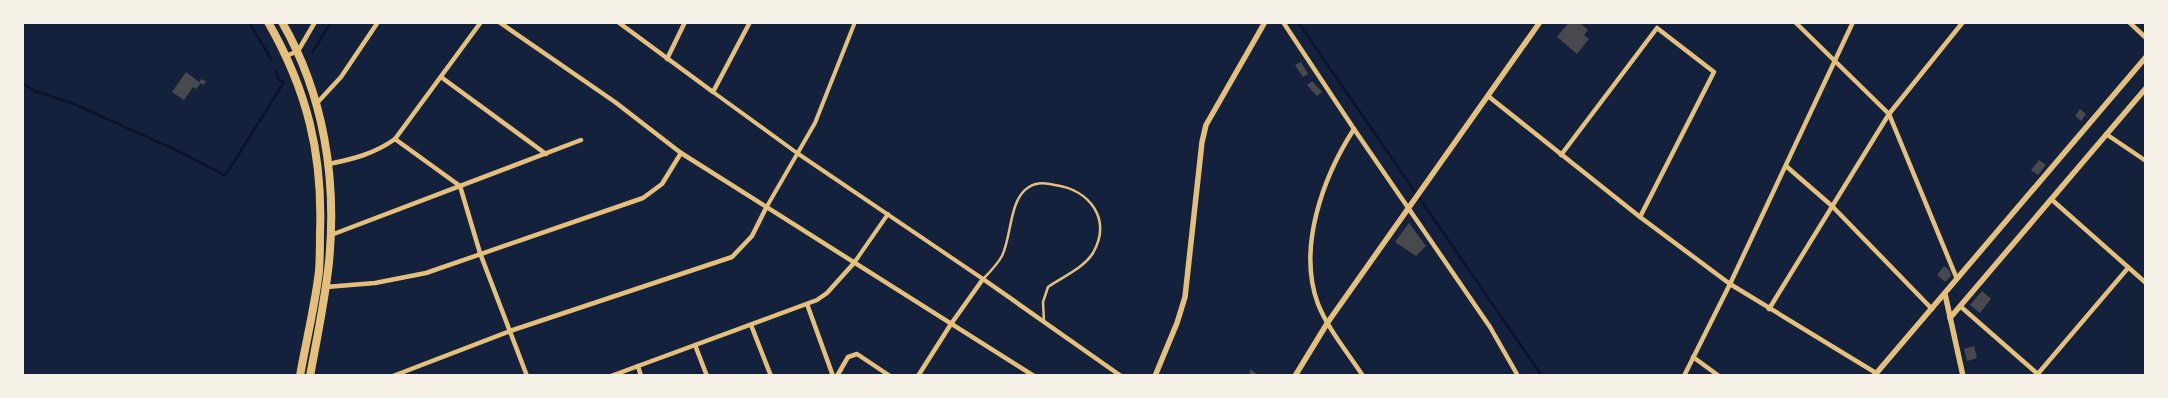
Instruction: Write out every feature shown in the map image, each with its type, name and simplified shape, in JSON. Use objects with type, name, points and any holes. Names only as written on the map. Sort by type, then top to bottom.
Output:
[{"type":"highway","points":[[268,22],[286,56],[310,120],[317,155],[321,195],[319,270],[300,376]]},
{"type":"highway","points":[[282,22],[298,51],[317,103],[328,164],[331,235],[326,286],[310,376]]},
{"type":"street","points":[[286,56],[298,51],[316,22]]},
{"type":"street","points":[[317,103],[341,77],[378,22]]},
{"type":"street","points":[[328,164],[351,160],[379,150],[395,139],[481,22]]},
{"type":"street","points":[[498,22],[615,102],[681,154],[1033,375]]},
{"type":"street","points":[[618,22],[666,59],[797,153],[983,279],[1121,376]]},
{"type":"street","points":[[666,59],[685,22]]},
{"type":"street","points":[[713,92],[750,22]]},
{"type":"street","points":[[393,376],[510,331],[732,257],[752,236],[815,123],[855,22]]},
{"type":"street","points":[[1155,376],[1177,323],[1185,297],[1202,142],[1206,125],[1265,22]]},
{"type":"street","points":[[1283,22],[1490,327],[1518,376]]},
{"type":"street","points":[[1295,376],[1328,322],[1540,22]]},
{"type":"street","points":[[1795,22],[1889,114],[1957,279]]},
{"type":"street","points":[[1684,376],[1730,284],[1853,22]]},
{"type":"street","points":[[1769,309],[1889,114],[1963,22]]},
{"type":"street","points":[[2129,22],[2146,38]]},
{"type":"street","points":[[1561,154],[1657,28],[1714,72],[1640,217]]},
{"type":"street","points":[[1488,96],[1640,217],[1730,284],[1875,374],[2146,57]]},
{"type":"street","points":[[441,77],[546,154]]},
{"type":"street","points":[[1950,318],[2106,134],[2143,95],[2146,88]]},
{"type":"street","points":[[1354,129],[1326,179],[1319,202],[1311,253],[1310,277],[1318,302],[1328,322],[1363,376]]},
{"type":"street","points":[[2106,134],[2146,161]]},
{"type":"street","points":[[395,139],[460,186],[480,253],[527,376]]},
{"type":"street","points":[[331,235],[581,140]]},
{"type":"street","points":[[326,286],[375,283],[426,273],[643,198],[662,184],[681,154]]},
{"type":"street","points":[[1786,166],[1832,206],[1932,309]]},
{"type":"street","points":[[2051,199],[2146,283]]},
{"type":"street","points":[[611,376],[807,304],[827,293],[854,264],[888,214]]},
{"type":"street","points":[[1960,306],[2038,375],[2128,268]]},
{"type":"street","points":[[918,376],[951,324],[983,279]]},
{"type":"street","points":[[1945,294],[1963,376]]},
{"type":"street","points":[[807,304],[835,376]]},
{"type":"street","points":[[751,325],[771,376]]},
{"type":"street","points":[[696,345],[707,376]]},
{"type":"street","points":[[835,376],[848,357],[857,354],[890,376]]},
{"type":"street","points":[[1693,357],[1719,376]]},
{"type":"street","points":[[638,366],[641,376]]},
{"type":"lane","points":[[983,279],[1002,255],[1012,223],[1015,204],[1022,192],[1030,186],[1045,183],[1074,189],[1084,195],[1096,210],[1099,234],[1092,253],[1081,266],[1048,287],[1043,302],[1044,322]]},
{"type":"building","points":[[1569,22],[1579,22],[1588,30],[1584,35],[1589,39],[1577,54],[1557,37]]},
{"type":"building","points":[[1301,62],[1308,74],[1303,77],[1295,65]]},
{"type":"building","points":[[186,72],[199,82],[202,79],[206,82],[203,85],[201,83],[196,89],[193,87],[184,100],[172,92]]},
{"type":"building","points":[[1312,81],[1322,92],[1317,96],[1307,85]]},
{"type":"building","points":[[2080,109],[2086,114],[2081,121],[2075,116]]},
{"type":"building","points":[[2039,160],[2046,165],[2038,175],[2031,170]]},
{"type":"building","points":[[1409,223],[1426,246],[1416,256],[1395,242]]},
{"type":"building","points":[[1944,266],[1949,270],[1951,276],[1945,282],[1937,275]]},
{"type":"building","points":[[1982,291],[1991,299],[1980,313],[1970,305]]},
{"type":"building","points":[[1974,346],[1977,358],[1967,361],[1964,349]]},
{"type":"building","points":[[1250,369],[1260,376],[1249,376]]},
{"type":"waterway","points":[[249,22],[271,59]]},
{"type":"waterway","points":[[312,53],[331,22]]},
{"type":"waterway","points":[[1298,22],[1542,376]]},
{"type":"waterway","points":[[22,83],[35,91],[74,104],[176,150],[224,175],[284,82],[279,80],[276,71]]}]
